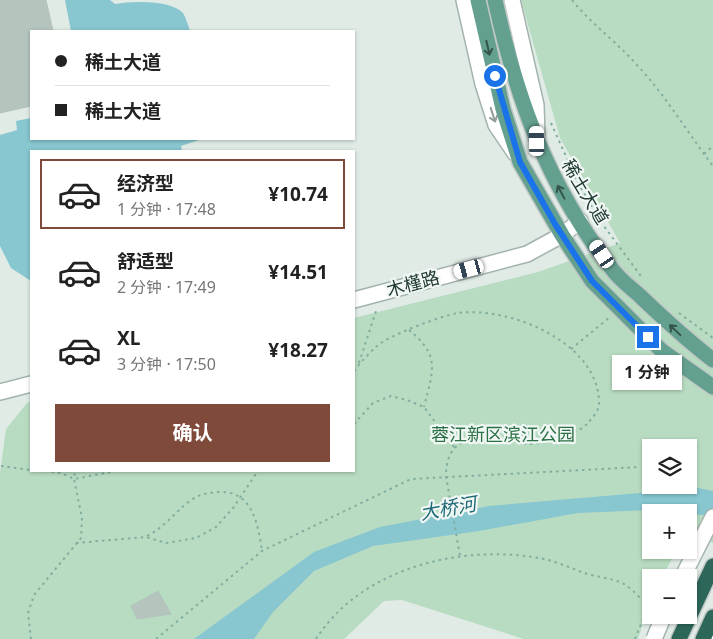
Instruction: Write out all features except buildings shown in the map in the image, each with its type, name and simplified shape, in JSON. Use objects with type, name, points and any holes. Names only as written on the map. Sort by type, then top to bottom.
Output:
[{"type":"highway","points":[[679,639],[713,566]]},
{"type":"highway","points":[[703,639],[713,617]]},
{"type":"main road","points":[[478,0],[503,108],[519,159],[562,235],[592,281],[662,351],[713,387]]},
{"type":"main road","name":"稀土大道","points":[[495,0],[522,102],[537,141],[557,184],[613,270],[680,335],[713,360]]},
{"type":"street","points":[[464,0],[483,84],[496,125],[519,159]]},
{"type":"street","points":[[512,0],[536,105],[537,141]]},
{"type":"street","name":"木槿路","points":[[355,300],[527,254],[562,235],[580,221]]},
{"type":"street","points":[[0,392],[30,384]]},
{"type":"street","points":[[687,569],[713,518]]},
{"type":"street","points":[[654,639],[660,624]]},
{"type":"path","points":[[572,0],[590,22],[637,64],[677,114],[713,166]]},
{"type":"path","points":[[549,120],[578,183],[601,222],[643,280]]},
{"type":"path","points":[[704,154],[713,146]]},
{"type":"path","points":[[359,365],[377,306]]},
{"type":"path","points":[[571,348],[620,309]]},
{"type":"path","points":[[673,309],[713,338]]},
{"type":"path","points":[[355,370],[379,345],[409,330],[458,313],[485,313],[529,322],[571,348],[585,361],[599,392],[600,407],[584,428],[567,436],[531,444],[487,439],[466,440],[454,448],[446,464],[446,476],[460,556]]},
{"type":"path","points":[[409,330],[430,352],[433,368],[424,407]]},
{"type":"path","points":[[355,423],[373,403],[391,396],[424,407],[454,448]]},
{"type":"path","points":[[1,466],[30,470]]},
{"type":"path","points":[[156,639],[262,551],[411,479],[640,467]]},
{"type":"path","points":[[53,472],[61,473],[74,479],[111,472]]},
{"type":"path","points":[[31,639],[28,614],[34,595],[81,538],[82,518],[74,479],[75,472]]},
{"type":"path","points":[[146,537],[166,543],[196,538],[216,527],[257,472]]},
{"type":"path","points":[[76,543],[146,537],[161,530],[191,500],[205,493],[225,492],[241,496],[252,510],[262,551]]},
{"type":"path","points":[[316,639],[323,628],[362,591],[399,571],[460,556],[501,555],[544,559],[624,584],[642,601]]},
{"type":"path","points":[[635,639],[642,622]]},
{"type":"green space","name":"蓉江新区滨江公园","points":[[521,0],[713,0],[713,543],[697,536],[697,504],[642,504],[642,559],[672,559],[666,569],[642,569],[643,624],[638,639],[524,639],[402,600],[384,601],[344,639],[0,639],[0,473],[6,429],[27,403],[30,402],[30,472],[355,472],[355,318],[538,272],[620,243],[560,138]]},
{"type":"water","points":[[65,0],[110,0],[115,4],[151,2],[170,6],[183,13],[190,30],[71,30]]},
{"type":"water","points":[[30,118],[30,140],[199,140],[181,146],[182,150],[30,150],[30,280],[11,268],[0,246],[0,135],[17,130],[16,121]]},
{"type":"water","points":[[697,488],[713,491],[713,516],[697,514],[697,504],[642,504],[642,510],[578,513],[479,531],[373,546],[314,571],[273,612],[254,639],[194,639],[314,552],[380,527],[489,506],[642,493],[697,494]]},
{"type":"route","points":[[495,76],[520,162],[555,224],[592,281],[648,337]]},
{"type":"water label","name":"大桥河","points":[[448,508]]}]
